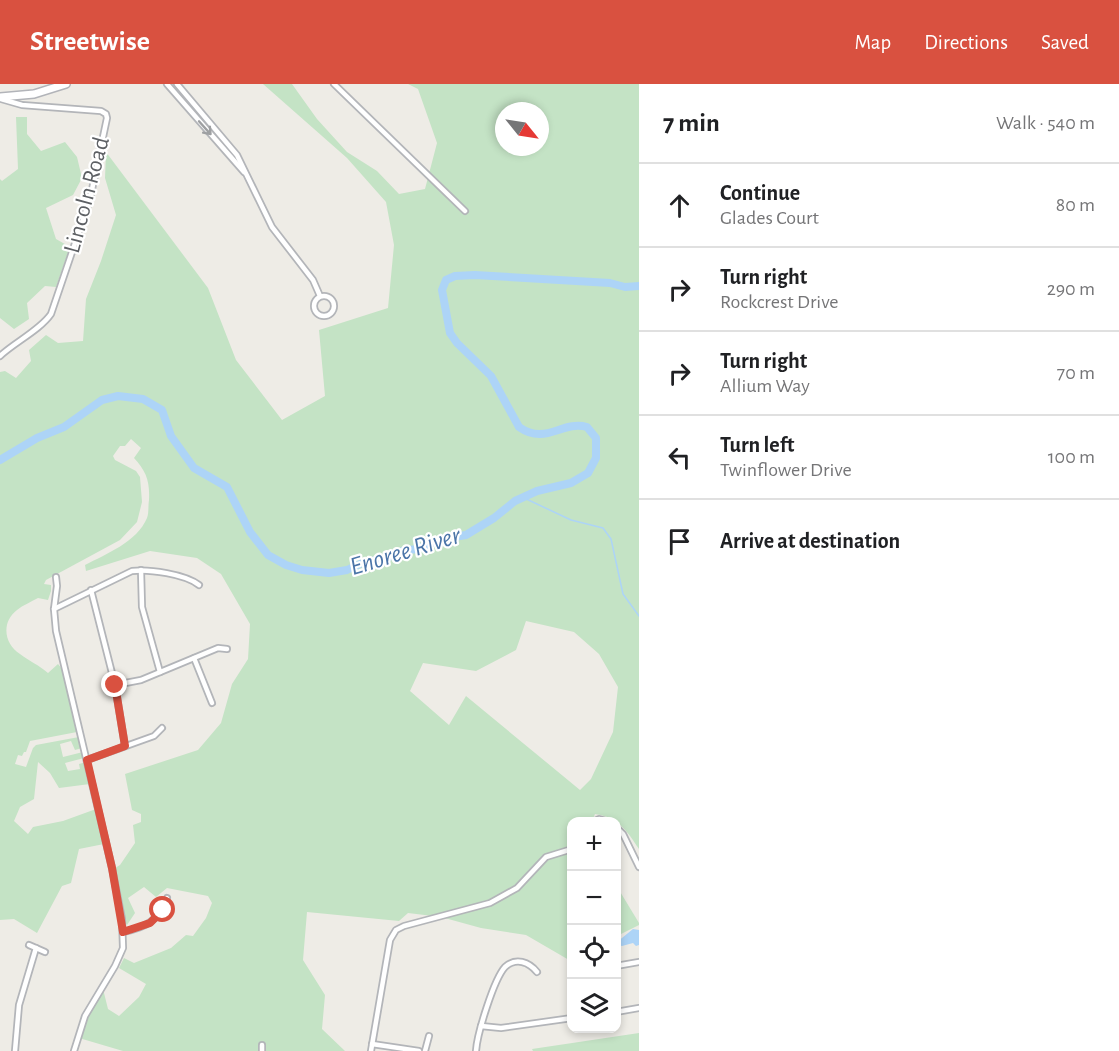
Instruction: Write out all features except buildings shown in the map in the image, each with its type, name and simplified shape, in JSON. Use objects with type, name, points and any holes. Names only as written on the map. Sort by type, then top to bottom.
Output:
[{"type":"street","points":[[0,98],[34,94],[66,84]]},
{"type":"street","points":[[167,84],[244,172],[277,236],[313,280],[320,296]]},
{"type":"street","points":[[177,84],[232,149],[242,163],[244,172]]},
{"type":"street","points":[[334,84],[465,211]]},
{"type":"street","name":"Lincoln Road","points":[[0,98],[22,105],[101,111],[106,114],[107,118],[90,199],[51,314],[0,356]]},
{"type":"street","points":[[320,296],[328,297],[333,302],[333,309],[328,315],[321,316],[314,310],[314,301],[320,296]]},
{"type":"street","points":[[141,570],[142,607],[160,672]]},
{"type":"street","points":[[54,609],[132,571],[141,570],[191,578],[200,585]]},
{"type":"street","points":[[56,577],[54,609],[56,631],[114,878],[123,932],[123,946],[119,959],[85,1016],[74,1051]]},
{"type":"street","points":[[91,590],[115,685],[125,746]]},
{"type":"street","points":[[115,685],[141,680],[218,648],[227,649]]},
{"type":"street","points":[[194,658],[212,703]]},
{"type":"street","points":[[87,760],[154,736],[162,728]]},
{"type":"street","points":[[621,832],[639,867]]},
{"type":"street","points":[[371,1051],[390,940],[396,930],[496,901],[523,883],[546,857],[567,851]]},
{"type":"street","points":[[123,932],[150,923],[159,915],[167,898]]},
{"type":"street","points":[[29,945],[45,952]]},
{"type":"street","points":[[15,1051],[19,1005],[36,948]]},
{"type":"street","points":[[476,1051],[481,1026],[499,977],[506,966],[520,961],[531,964],[537,972]]},
{"type":"street","points":[[621,965],[639,962]]},
{"type":"street","points":[[621,1010],[639,1008]]},
{"type":"street","points":[[481,1026],[501,1028],[567,1019]]},
{"type":"street","points":[[424,1051],[429,1036]]},
{"type":"street","points":[[372,1044],[419,1051]]},
{"type":"street","points":[[262,1045],[262,1051]]},
{"type":"green space","points":[[263,84],[292,84],[317,119],[347,152],[377,171],[399,194],[425,189],[437,143],[418,89],[408,84],[639,84],[639,849],[621,826],[621,817],[595,814],[594,817],[567,817],[567,959],[526,935],[481,928],[441,917],[408,913],[399,921],[307,912],[303,960],[325,995],[322,1029],[345,1051],[123,1051],[79,1038],[90,1010],[103,989],[108,1009],[119,1016],[139,997],[146,984],[119,968],[124,958],[134,963],[171,948],[186,935],[193,936],[206,918],[212,903],[208,896],[167,888],[156,897],[144,887],[128,898],[135,913],[127,925],[125,922],[115,868],[120,865],[135,843],[133,825],[141,822],[141,814],[132,810],[125,774],[198,750],[221,723],[232,684],[248,659],[250,624],[221,574],[197,558],[150,551],[86,571],[85,565],[129,541],[148,516],[148,482],[142,467],[134,458],[141,448],[131,439],[125,446],[120,446],[113,456],[115,460],[136,471],[140,477],[142,502],[137,522],[120,540],[46,580],[44,584],[51,585],[48,600],[38,598],[17,610],[8,621],[7,627],[8,639],[20,654],[48,673],[58,664],[63,670],[77,732],[30,741],[26,752],[22,756],[18,755],[15,764],[26,767],[36,745],[79,737],[82,748],[75,750],[71,741],[60,744],[63,757],[83,752],[84,758],[65,763],[68,771],[80,769],[79,764],[86,762],[90,784],[59,788],[50,773],[38,762],[34,799],[20,807],[14,821],[28,834],[33,827],[63,821],[96,809],[104,844],[79,849],[71,883],[62,886],[37,933],[14,919],[0,920],[0,372],[5,371],[16,378],[31,361],[29,350],[46,335],[58,343],[83,341],[86,299],[116,215],[105,178],[106,152],[208,288],[236,360],[282,420],[325,396],[319,330],[388,308],[394,245],[386,202],[347,158]],"holes":[[[526,621],[574,632],[599,654],[618,687],[613,732],[591,779],[580,790],[466,696],[449,725],[410,691],[423,663],[476,671],[516,650]]]},
{"type":"green space","points":[[16,117],[27,117],[27,134],[41,151],[65,142],[77,157],[82,178],[73,195],[46,208],[56,239],[70,247],[56,287],[45,286],[27,303],[29,319],[14,329],[0,318],[0,179],[2,181],[18,169]]},
{"type":"green space","points":[[621,893],[639,923],[621,934]]},
{"type":"green space","points":[[639,1033],[639,1051],[533,1051],[532,1049]]},
{"type":"water","points":[[633,929],[639,930],[639,945],[636,946],[633,943],[621,946],[621,939]]},
{"type":"waterway","name":"Enoree River","points":[[0,460],[37,438],[64,427],[102,400],[118,396],[143,399],[162,410],[171,436],[194,468],[227,487],[250,532],[268,555],[286,565],[302,570],[329,573],[347,570],[362,563],[387,558],[442,539],[466,535],[494,518],[515,501],[537,491],[571,483],[588,473],[596,458],[596,438],[587,427],[570,427],[546,434],[529,432],[519,427],[491,376],[457,343],[450,333],[442,290],[446,280],[455,276],[475,275],[610,283],[625,287],[639,286]]},
{"type":"waterway","points":[[522,497],[571,520],[603,528],[611,539],[623,594],[639,616]]},
{"type":"route","points":[[115,685],[125,746],[87,760],[120,905],[123,932],[144,927],[163,910]]}]
